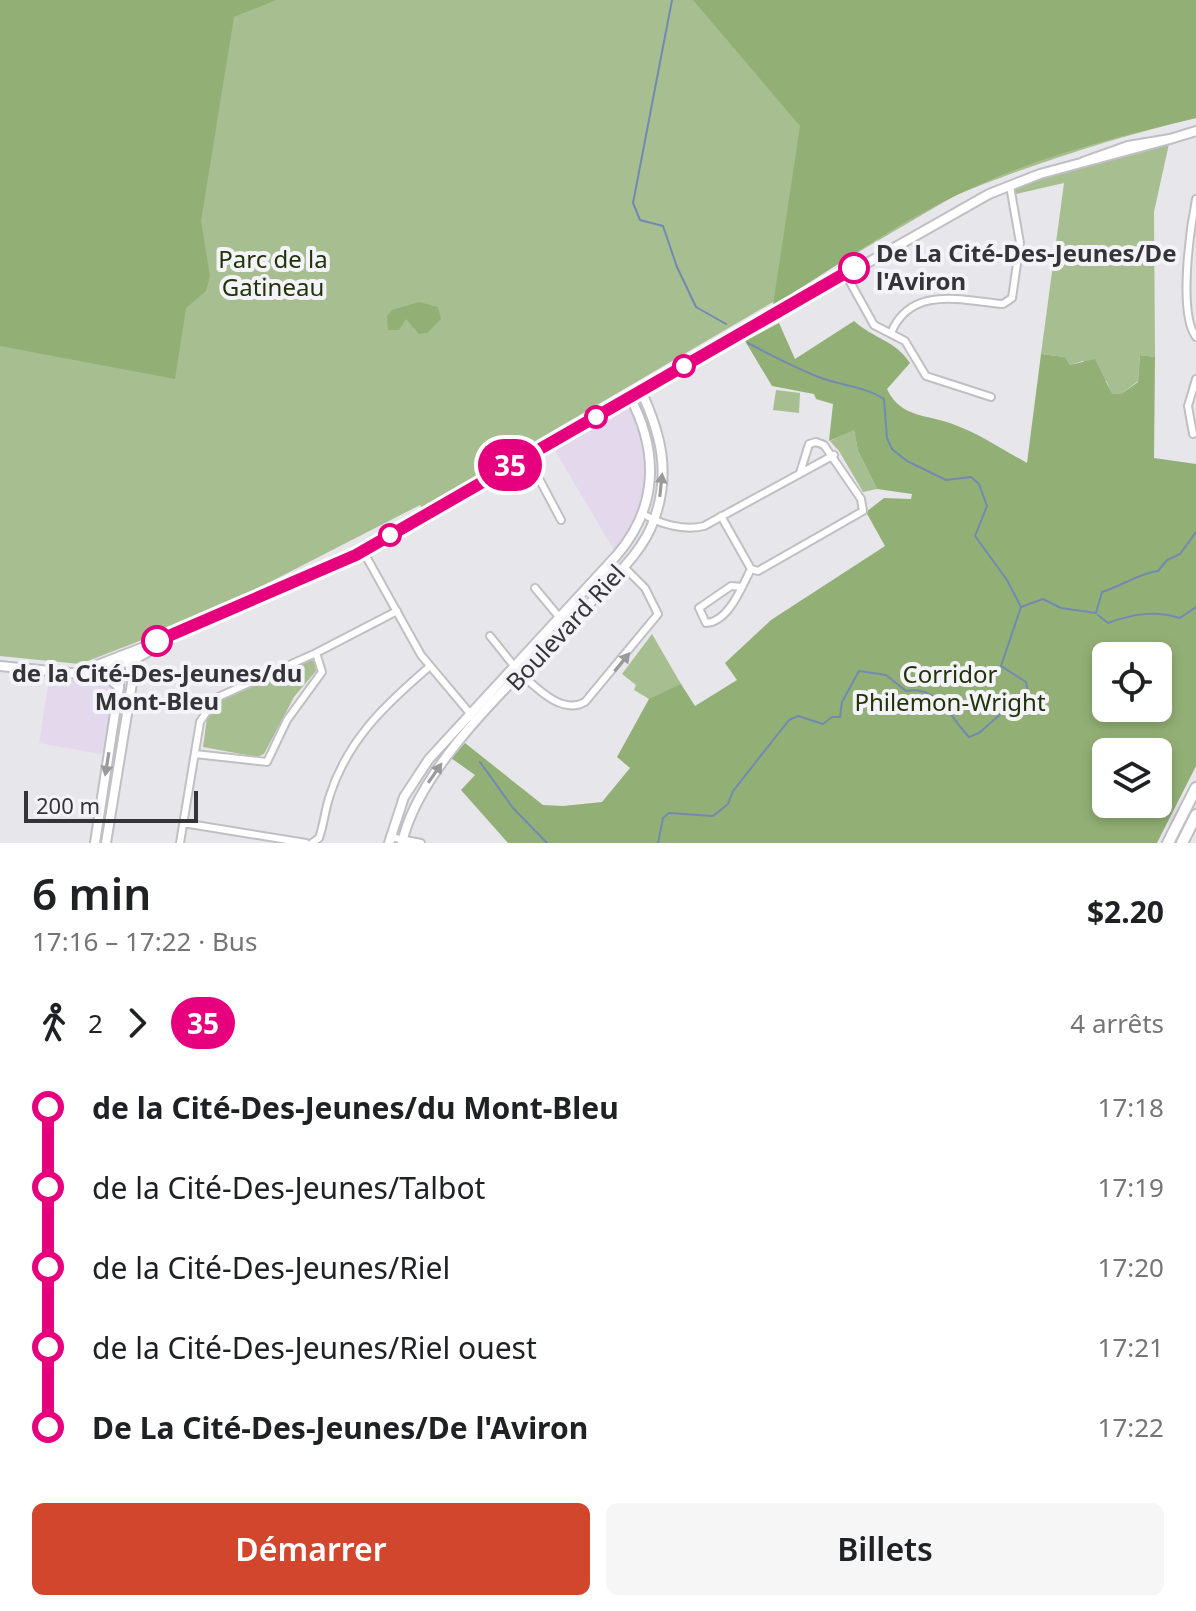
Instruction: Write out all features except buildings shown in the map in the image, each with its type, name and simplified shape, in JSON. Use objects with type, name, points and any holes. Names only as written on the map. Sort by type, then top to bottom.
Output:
[{"type":"highway","points":[[1168,843],[1196,788]]},
{"type":"highway","points":[[1182,843],[1196,815]]},
{"type":"street","points":[[90,675],[363,551],[955,211],[1010,186],[1083,162],[1196,132]]},
{"type":"street","points":[[891,333],[901,316],[937,297],[1003,304],[1012,298],[1020,243],[1010,186]]},
{"type":"street","points":[[1196,199],[1190,237],[1193,284],[1189,322],[1196,337]]},
{"type":"street","points":[[845,273],[874,325],[905,341],[919,368],[932,379],[991,397]]},
{"type":"street","points":[[1193,434],[1188,406],[1196,379]]},
{"type":"street","name":"Boulevard Riel","points":[[402,841],[425,787],[476,722],[624,567],[654,520],[662,483],[661,440],[641,391]]},
{"type":"street","name":"Boulevard Riel","points":[[390,840],[412,784],[469,713],[623,549],[643,514],[650,482],[650,452],[643,423],[630,397]]},
{"type":"street","points":[[751,569],[763,570],[863,511],[861,499],[834,455],[824,445],[813,442],[800,473]]},
{"type":"street","points":[[643,514],[654,520],[696,528],[834,455]]},
{"type":"street","points":[[527,456],[561,520]]},
{"type":"street","points":[[721,516],[751,569]]},
{"type":"street","points":[[363,551],[429,667],[476,722]]},
{"type":"street","points":[[522,675],[550,698],[571,706],[585,702],[658,614],[645,588],[624,567]]},
{"type":"street","points":[[742,587],[731,586],[699,608],[702,619],[706,623],[717,620],[738,597],[751,569]]},
{"type":"street","points":[[535,588],[560,618]]},
{"type":"street","points":[[180,843],[201,718],[216,698],[316,653],[397,611]]},
{"type":"street","points":[[490,636],[514,666]]},
{"type":"street","points":[[195,754],[267,762],[287,720],[322,672],[316,653]]},
{"type":"street","points":[[64,674],[125,658]]},
{"type":"street","points":[[95,843],[125,658]]},
{"type":"street","points":[[106,843],[132,683],[125,658]]},
{"type":"street","points":[[0,666],[108,677],[119,687]]},
{"type":"street","points":[[312,843],[319,838],[335,782],[355,742],[381,709],[429,667]]},
{"type":"street","points":[[183,823],[306,843]]},
{"type":"street","points":[[390,840],[421,843]]},
{"type":"shaded area","points":[[630,397],[650,452],[641,520],[615,552],[550,442]]},
{"type":"shaded area","points":[[50,673],[105,676],[119,687],[110,747],[101,754],[39,743]]},
{"type":"green space","name":"Parc de la Gatineau","points":[[0,0],[1196,0],[1196,118],[1074,152],[956,195],[508,457],[511,465],[426,513],[420,505],[204,616],[80,664],[0,656]]},
{"type":"green space","points":[[0,0],[276,0],[234,17],[201,221],[210,276],[206,291],[186,308],[175,379],[0,346]]},
{"type":"green space","points":[[693,0],[1196,0],[1196,118],[1074,150],[985,182],[910,220],[773,305],[800,126]]},
{"type":"green space","points":[[1170,139],[1154,212],[1155,357],[1140,355],[1138,381],[1121,394],[1111,394],[1107,382],[1083,361],[1070,365],[1065,357],[1041,354],[1064,183],[1012,195],[1010,186]]},
{"type":"green space","points":[[419,302],[438,307],[441,319],[427,333],[419,334],[406,319],[399,330],[388,330],[387,316],[392,310]]},
{"type":"green space","name":"Corridor Philemon-Wright","points":[[854,321],[898,349],[910,363],[887,389],[900,406],[964,429],[1027,463],[1041,354],[1065,357],[1070,365],[1095,359],[1112,394],[1121,394],[1138,382],[1140,355],[1155,357],[1154,458],[1196,464],[1196,766],[1172,813],[1172,738],[1092,738],[1092,818],[1170,818],[1157,843],[508,843],[461,790],[475,775],[451,758],[465,743],[543,805],[602,802],[630,768],[617,757],[649,699],[681,684],[695,706],[737,680],[725,663],[771,620],[885,546],[866,512],[884,498],[911,499],[912,494],[877,489],[858,451],[854,430],[829,441],[833,404],[816,399],[814,394],[772,386],[745,341],[779,323],[795,359]]},
{"type":"green space","points":[[776,390],[800,393],[799,413],[773,410]]},
{"type":"green space","points":[[854,429],[858,451],[877,489],[863,492],[830,441]]},
{"type":"green space","points":[[652,634],[681,684],[684,699],[649,699],[634,690],[636,685],[622,674]]},
{"type":"green space","points":[[310,660],[315,661],[316,671],[294,697],[264,754],[257,757],[203,747],[207,718],[221,699]]},
{"type":"waterway","points":[[672,0],[633,203],[640,220],[663,226],[677,267],[696,307],[726,324]]},
{"type":"waterway","points":[[748,343],[814,375],[863,389],[884,399],[887,438],[892,449],[907,461],[946,480],[971,477],[979,484],[987,506],[975,536],[1007,580],[1021,607]]},
{"type":"waterway","points":[[658,843],[663,818],[669,813],[713,816],[728,804],[733,791],[789,720],[798,716],[823,724],[832,717],[840,717],[842,702],[859,671],[886,675],[906,691],[927,693],[943,705],[969,737],[979,733],[1005,710],[1027,714],[1030,703],[1026,682],[1001,666],[1021,607],[1043,599],[1061,608],[1096,613],[1102,592],[1158,571],[1167,560],[1180,554],[1196,532]]},
{"type":"waterway","points":[[1098,615],[1108,623],[1144,614],[1180,618],[1196,607]]},
{"type":"waterway","points":[[480,762],[513,808],[547,843]]},
{"type":"bus line","name":"35","points":[[157,641],[356,555],[854,268]]},
{"type":"place","name":"De La Cité-Des-Jeunes/De l'Aviron","points":[[854,268]]},
{"type":"place","name":"de la Cité-Des-Jeunes/du Mont-Bleu","points":[[157,641]]}]
